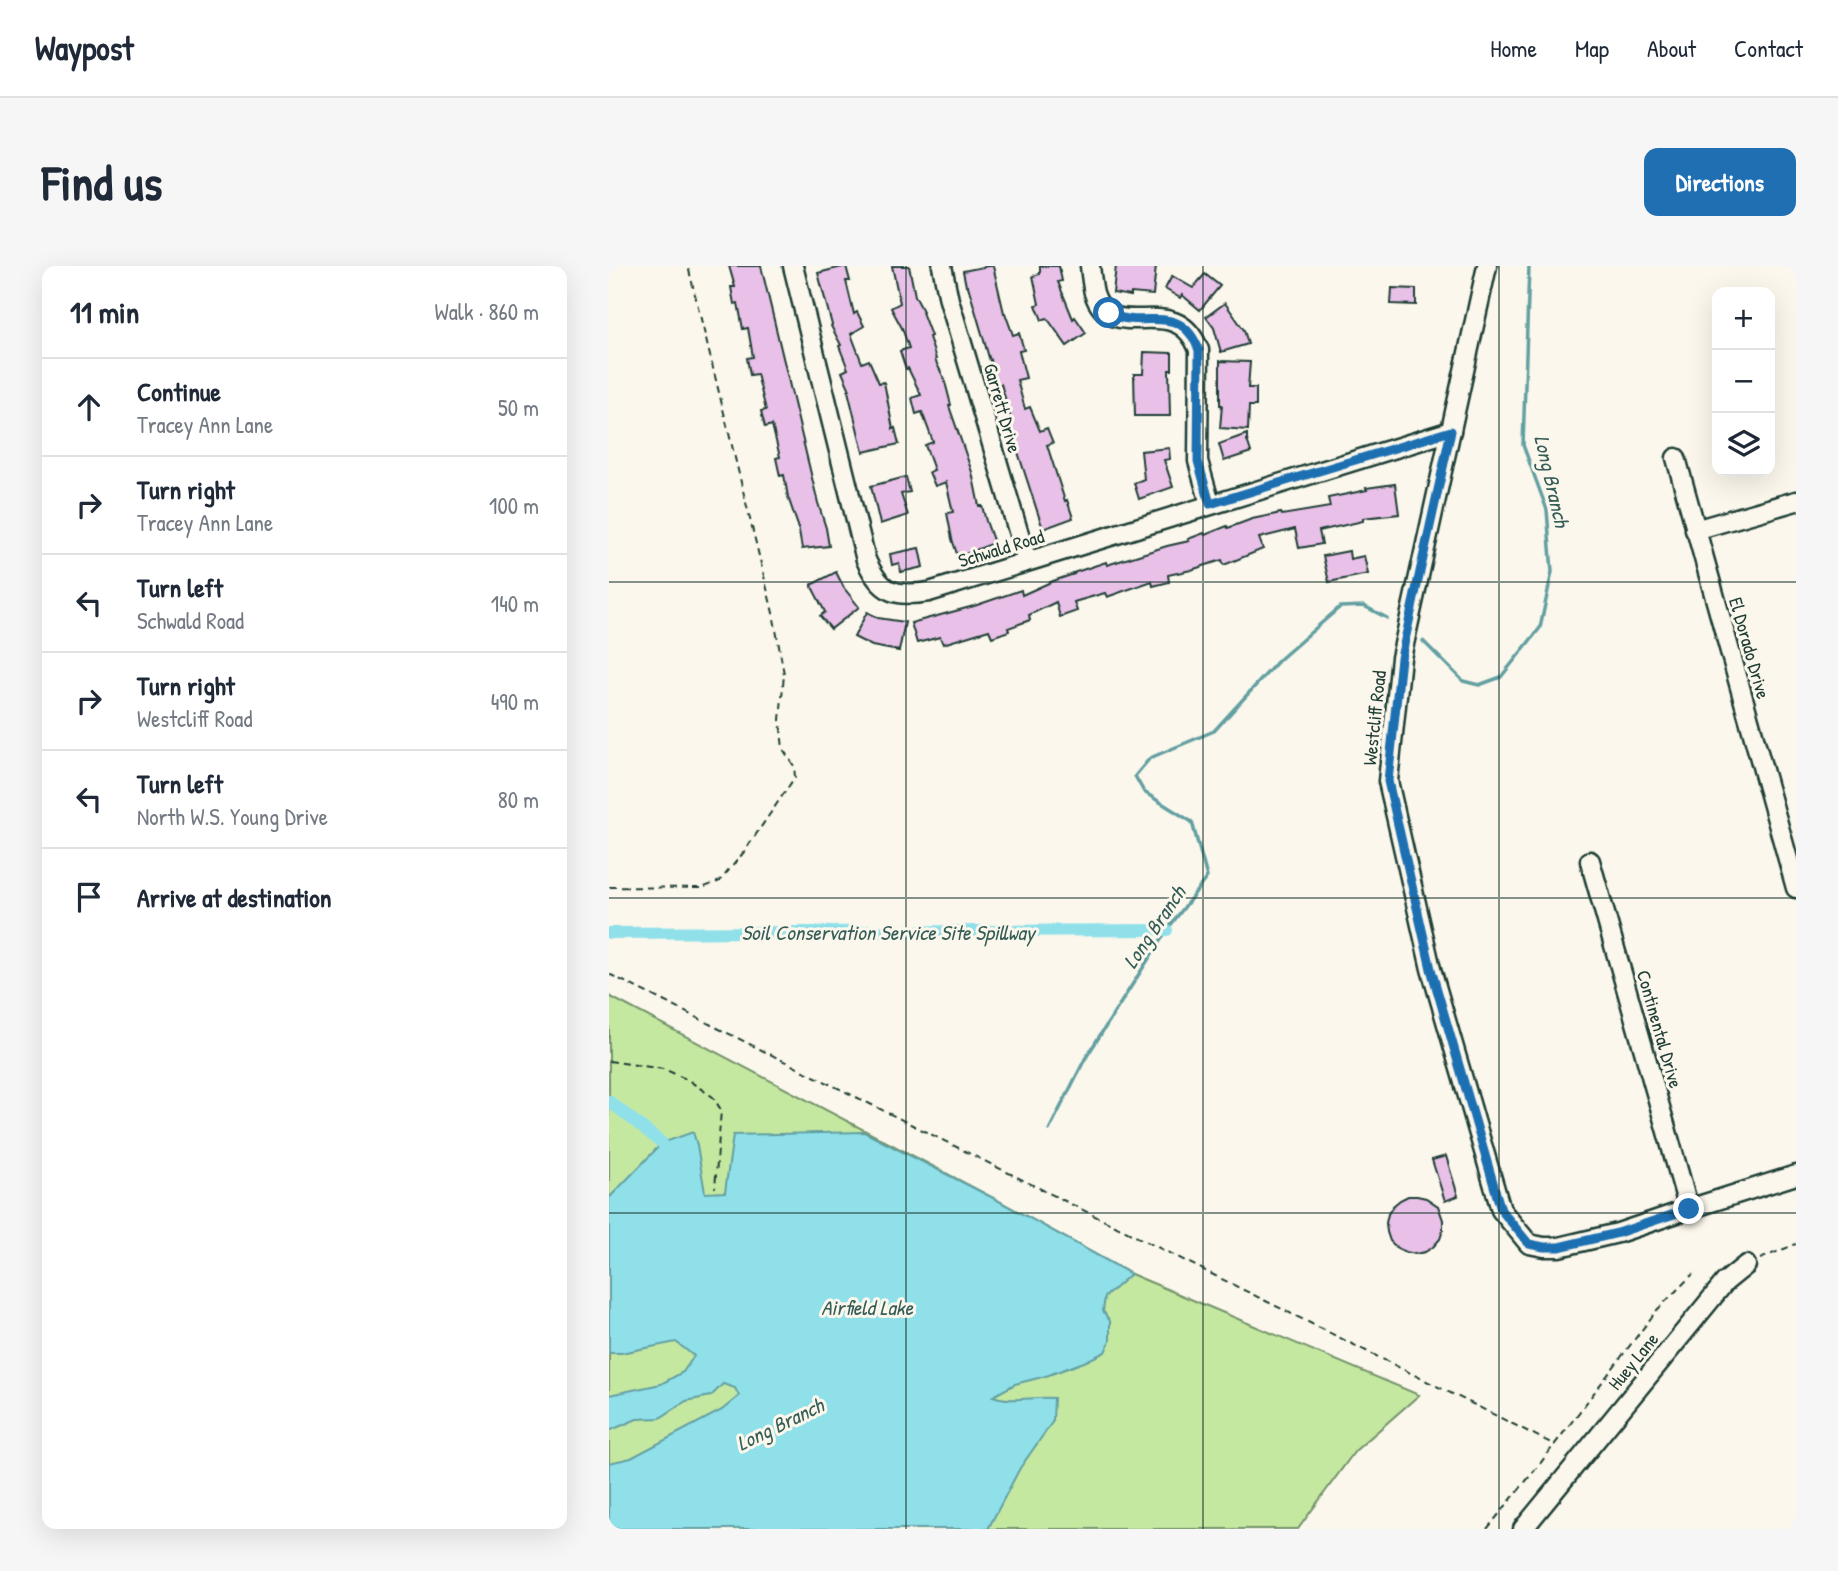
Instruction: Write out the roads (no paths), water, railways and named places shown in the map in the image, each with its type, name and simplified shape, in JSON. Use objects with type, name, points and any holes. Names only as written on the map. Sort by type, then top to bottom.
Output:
[{"type":"street","name":"Schwald Road","points":[[793,266],[866,560],[879,583],[899,594],[929,592],[1451,431]]},
{"type":"street","name":"Garrett Drive","points":[[942,266],[949,300],[1027,562]]},
{"type":"street","points":[[1090,266],[1095,296],[1109,313],[1119,318],[1167,319],[1185,327],[1194,338],[1199,350],[1198,461],[1210,504]]},
{"type":"street","name":"Westcliff Road","points":[[1487,266],[1401,658],[1388,781],[1431,969],[1501,1210],[1529,1244],[1559,1247],[1618,1233],[1689,1209]]},
{"type":"street","name":"El Dorado Drive","points":[[1676,458],[1796,888]]},
{"type":"street","points":[[1695,530],[1796,501]]},
{"type":"street","name":"Continental Drive","points":[[1590,860],[1689,1209]]},
{"type":"street","points":[[1689,1209],[1796,1175]]},
{"type":"street","name":"Huey Lane","points":[[1523,1529],[1725,1282],[1746,1265]]},
{"type":"water","name":"Airfield Lake","points":[[693,1132],[705,1193],[725,1192],[733,1135],[864,1132],[997,1200],[1131,1274],[1105,1297],[1103,1311],[1110,1321],[1110,1341],[1105,1352],[1046,1376],[1015,1384],[993,1396],[1008,1399],[1054,1398],[1053,1421],[1020,1468],[988,1529],[609,1529],[609,1463],[631,1458],[722,1410],[739,1396],[735,1388],[723,1384],[711,1396],[686,1401],[660,1418],[637,1419],[609,1431],[609,1395],[661,1384],[683,1372],[694,1356],[676,1342],[609,1353],[609,1198],[662,1143]]},
{"type":"waterway","name":"Long Branch","points":[[1423,641],[1463,681],[1479,685],[1501,677],[1540,628],[1552,572],[1547,510],[1523,445],[1529,266]]},
{"type":"waterway","name":"Long Branch","points":[[1049,1130],[1085,1059],[1167,930],[1207,877],[1192,822],[1144,792],[1135,776],[1150,758],[1214,731],[1279,660],[1340,607],[1364,606],[1387,618]]},
{"type":"waterway","name":"Soil Conservation Service Site Spillway","points":[[609,933],[1167,930]]},
{"type":"waterway","name":"Soil Conservation Service Site Spillway","points":[[609,1101],[662,1143]]}]
